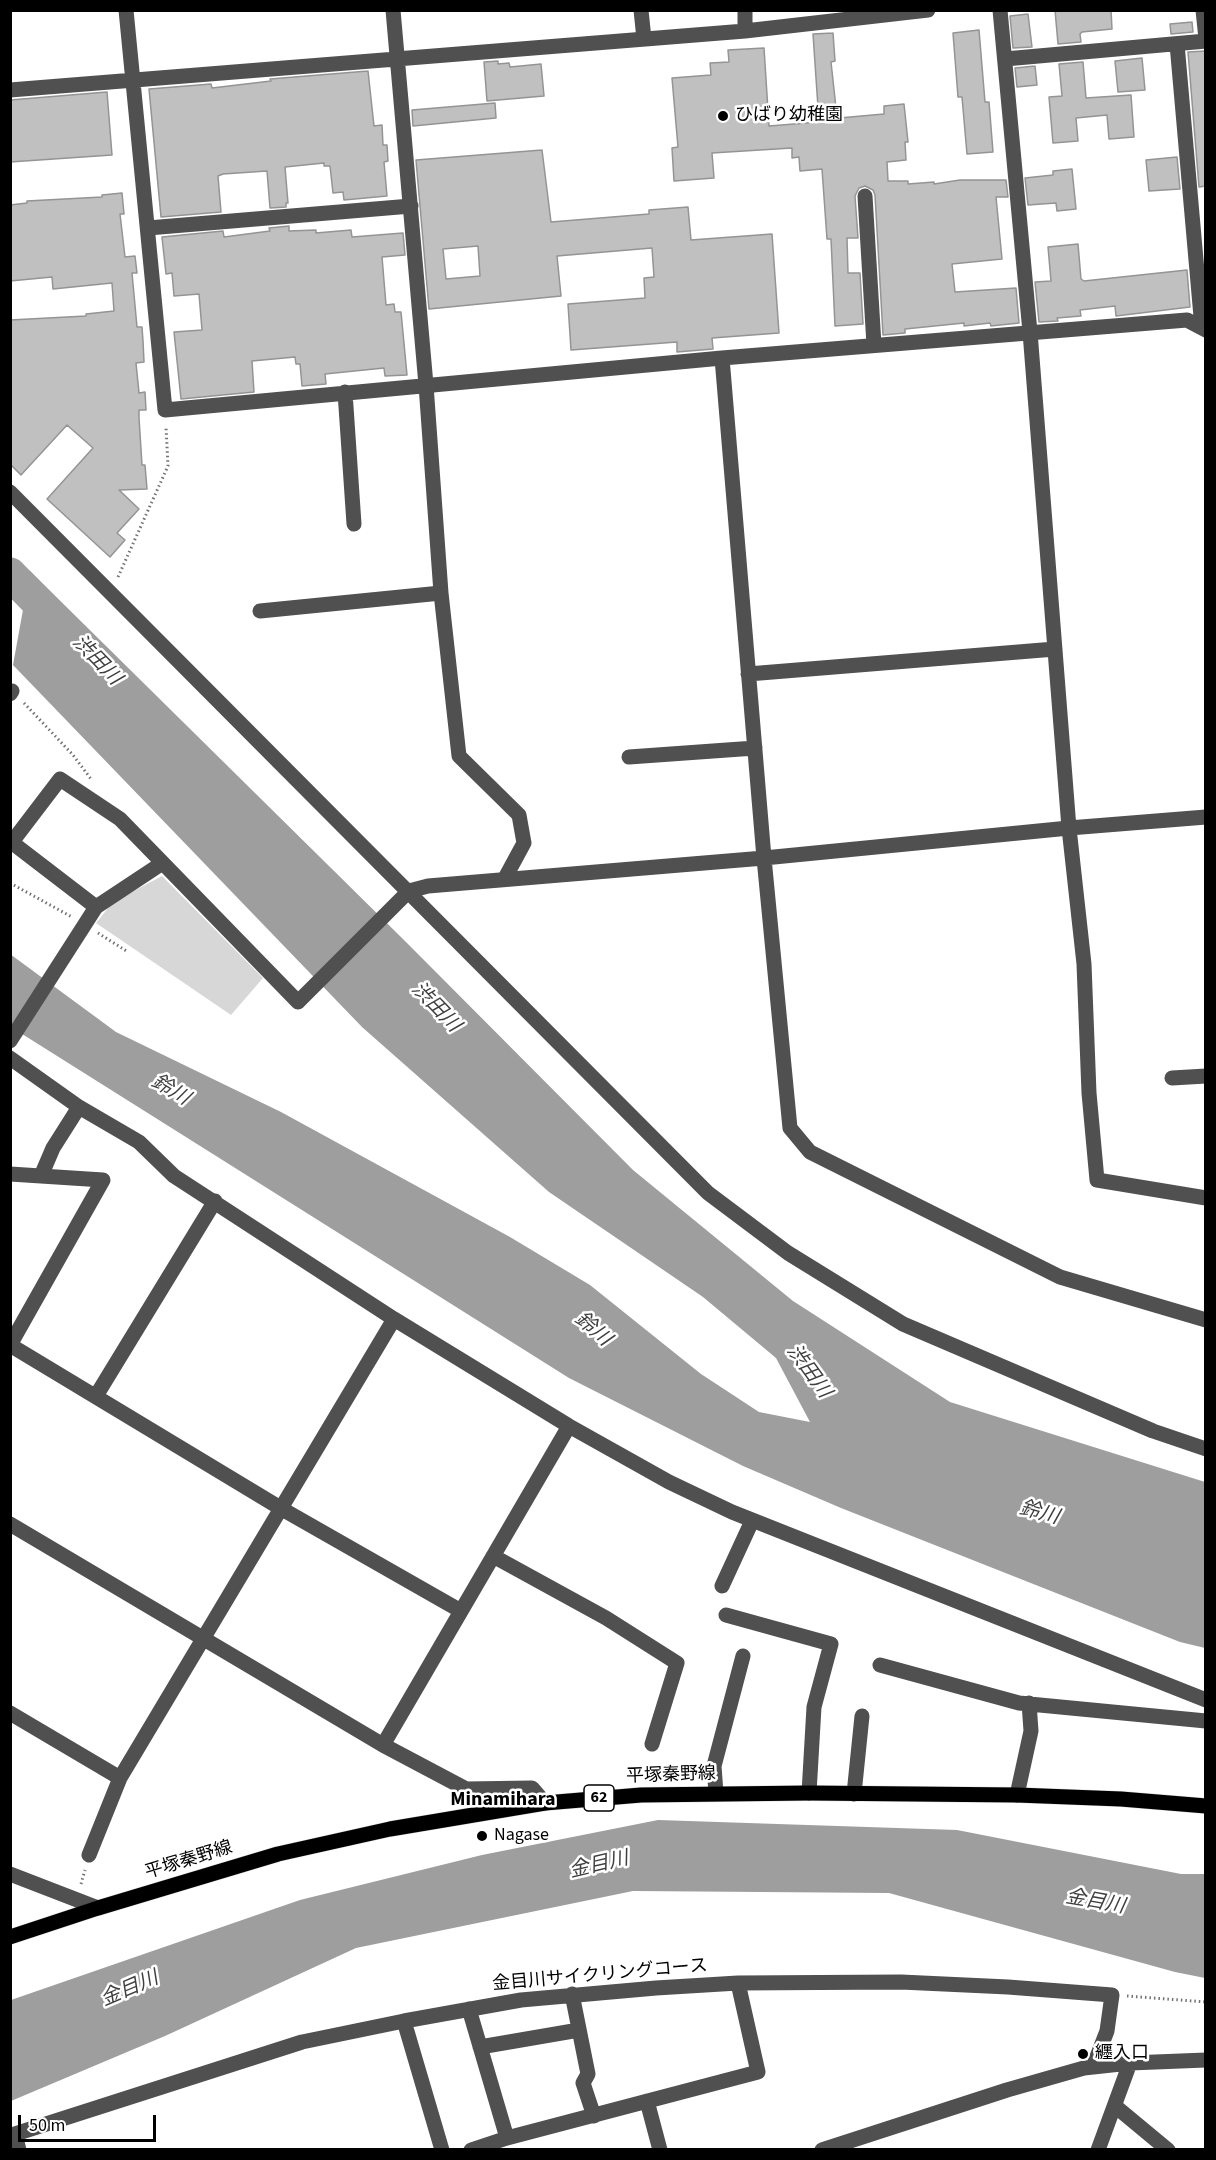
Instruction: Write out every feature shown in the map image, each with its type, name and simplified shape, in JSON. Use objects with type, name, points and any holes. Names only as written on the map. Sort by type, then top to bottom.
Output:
[{"type":"main road","name":"平塚秦野線","points":[[10,1937],[278,1854],[390,1829],[545,1803],[641,1795],[809,1793],[1017,1795],[1121,1799],[1206,1806]]},
{"type":"street","points":[[126,10],[165,410],[1030,332],[1187,320],[1204,329]]},
{"type":"street","points":[[393,10],[399,57],[441,593],[459,756],[519,814],[525,843],[506,878]]},
{"type":"street","points":[[641,10],[644,39]]},
{"type":"street","points":[[745,10],[745,31]]},
{"type":"street","points":[[10,90],[745,31],[928,10]]},
{"type":"street","points":[[1000,10],[1030,332],[1069,828],[1084,963],[1089,1093],[1096,1180],[1206,1198]]},
{"type":"street","points":[[1005,59],[1206,40],[1203,10]]},
{"type":"street","points":[[1177,44],[1204,329]]},
{"type":"street","points":[[865,196],[874,345]]},
{"type":"street","points":[[148,228],[411,206]]},
{"type":"street","points":[[722,358],[764,858],[790,1128],[810,1152],[1060,1276],[1206,1320]]},
{"type":"street","points":[[345,392],[354,524]]},
{"type":"street","points":[[10,492],[708,1192],[788,1253],[903,1324],[1153,1431],[1206,1449]]},
{"type":"street","points":[[260,611],[441,593]]},
{"type":"street","points":[[748,674],[1055,649]]},
{"type":"street","points":[[629,757],[755,748]]},
{"type":"street","points":[[96,907],[11,842],[60,779],[120,819],[161,864],[298,1002],[409,891],[428,886],[1206,817]]},
{"type":"street","points":[[10,1041],[96,907],[161,864]]},
{"type":"street","points":[[10,1058],[79,1107],[139,1142],[174,1176],[394,1319],[568,1426],[669,1482],[752,1521],[1206,1700]]},
{"type":"street","points":[[1172,1078],[1206,1076]]},
{"type":"street","points":[[41,1176],[53,1148],[79,1107]]},
{"type":"street","points":[[10,1174],[104,1180],[11,1345],[282,1509],[461,1611]]},
{"type":"street","points":[[96,1396],[215,1201]]},
{"type":"street","points":[[89,1855],[120,1778],[394,1319]]},
{"type":"street","points":[[383,1745],[568,1426]]},
{"type":"street","points":[[722,1586],[752,1521]]},
{"type":"street","points":[[10,1524],[383,1745],[466,1788],[532,1788],[545,1803]]},
{"type":"street","points":[[493,1556],[606,1618],[677,1663],[652,1744]]},
{"type":"street","points":[[726,1615],[831,1644],[814,1707],[809,1793]]},
{"type":"street","points":[[716,1793],[714,1766],[743,1656]]},
{"type":"street","points":[[880,1665],[1019,1702],[1206,1721]]},
{"type":"street","points":[[1017,1795],[1031,1731],[1029,1703]]},
{"type":"street","points":[[10,1713],[120,1778]]},
{"type":"street","points":[[854,1794],[861,1716]]},
{"type":"street","points":[[10,1874],[98,1908]]},
{"type":"street","points":[[471,2150],[507,2138],[758,2072],[738,1983]]},
{"type":"street","name":"金目川サイクリングコース","points":[[19,2150],[15,2134],[302,2042],[404,2020],[572,1994],[738,1983],[902,1983],[1008,1987],[1112,1995]]},
{"type":"street","points":[[572,1994],[588,2074],[583,2083],[594,2116]]},
{"type":"street","points":[[1093,2067],[1107,2031],[1112,1995]]},
{"type":"street","points":[[469,2009],[507,2138]]},
{"type":"street","points":[[404,2020],[442,2150]]},
{"type":"street","points":[[480,2047],[579,2030]]},
{"type":"street","points":[[822,2150],[1007,2090],[1093,2067],[1130,2063],[1206,2061]]},
{"type":"street","points":[[1098,2150],[1130,2063]]},
{"type":"street","points":[[647,2101],[660,2150]]},
{"type":"street","points":[[1115,2106],[1168,2150]]},
{"type":"path","points":[[111,593],[168,466],[165,410]]},
{"type":"path","points":[[11,692],[73,755],[93,782]]},
{"type":"path","points":[[10,883],[80,931],[128,952]]},
{"type":"path","points":[[77,1900],[89,1855]]},
{"type":"path","points":[[1112,1995],[1206,2002]]},
{"type":"shaded area","points":[[162,876],[263,978],[231,1015],[96,923],[113,902]]},
{"type":"water","name":"鈴川","points":[[30,571],[633,1170],[793,1301],[950,1402],[1205,1482],[1205,1648],[1180,1642],[841,1508],[743,1466],[569,1378],[11,1027],[10,954],[116,1032],[281,1112],[510,1237],[590,1285],[701,1374],[759,1412],[810,1422],[776,1358],[703,1297],[549,1192],[362,1027],[13,665]]},
{"type":"water","name":"金目川","points":[[658,1820],[957,1830],[1181,1874],[1205,1874],[1205,1978],[1175,1972],[889,1893],[633,1891],[356,1948],[165,2036],[11,2101],[11,2000],[300,1900],[482,1855]]},
{"type":"building","points":[[1055,10],[1111,10],[1112,29],[1082,32],[1081,42],[1058,44]]},
{"type":"building","points":[[1028,14],[1032,47],[1013,48],[1010,16]]},
{"type":"building","points":[[1192,22],[1193,32],[1171,34],[1170,24]]},
{"type":"building","points":[[979,30],[985,102],[989,102],[993,152],[967,154],[962,97],[958,97],[953,33]]},
{"type":"building","points":[[833,33],[835,61],[831,62],[839,118],[884,114],[884,106],[904,104],[908,142],[905,142],[906,160],[887,162],[888,181],[908,181],[908,184],[934,182],[934,184],[960,180],[1006,180],[1008,197],[996,197],[1002,259],[952,264],[955,292],[1016,288],[1019,323],[964,326],[964,323],[905,329],[905,333],[883,335],[875,195],[873,190],[865,186],[859,188],[855,196],[858,238],[847,238],[848,273],[860,273],[863,324],[835,326],[831,239],[827,239],[822,169],[800,171],[799,157],[792,158],[792,148],[712,153],[714,178],[674,181],[672,148],[678,147],[672,78],[711,75],[710,63],[729,62],[728,50],[764,48],[769,126],[819,122],[813,34]]},
{"type":"building","points":[[1206,51],[1206,186],[1199,187],[1188,52]]},
{"type":"building","points":[[1142,58],[1145,90],[1118,92],[1115,61]]},
{"type":"building","points":[[498,61],[498,64],[509,63],[510,67],[541,64],[544,96],[487,101],[484,62]]},
{"type":"building","points":[[1083,62],[1086,98],[1131,95],[1134,137],[1109,139],[1107,115],[1076,118],[1078,141],[1053,143],[1049,97],[1062,96],[1059,64]]},
{"type":"building","points":[[1035,66],[1037,85],[1017,87],[1015,68]]},
{"type":"building","points":[[368,71],[374,126],[382,125],[383,145],[387,145],[388,161],[384,162],[387,196],[344,200],[343,192],[333,193],[330,166],[324,166],[324,163],[285,167],[288,203],[286,207],[270,208],[267,171],[223,174],[218,176],[221,212],[161,217],[149,89],[211,84],[212,88],[271,81],[270,79]]},
{"type":"building","points":[[107,92],[112,155],[10,162],[10,100]]},
{"type":"building","points":[[495,103],[496,118],[413,126],[412,110]]},
{"type":"building","points":[[542,150],[551,222],[649,214],[649,210],[688,207],[691,240],[772,234],[779,333],[712,338],[713,349],[677,352],[677,342],[571,350],[568,304],[645,298],[644,278],[654,277],[652,248],[557,256],[561,296],[429,309],[416,160]],"holes":[[[478,246],[480,276],[446,279],[443,249]]]},
{"type":"building","points":[[1177,157],[1180,189],[1149,191],[1146,160]]},
{"type":"building","points":[[1072,169],[1076,209],[1057,211],[1056,203],[1028,205],[1025,178],[1053,175],[1053,171]]},
{"type":"building","points":[[122,193],[124,214],[120,214],[125,257],[135,256],[137,273],[132,273],[137,327],[142,327],[144,362],[136,363],[139,393],[145,392],[146,410],[139,410],[139,418],[142,465],[145,465],[147,489],[119,490],[139,509],[117,533],[125,540],[110,557],[47,499],[93,448],[67,425],[21,475],[10,464],[10,320],[86,316],[86,314],[114,311],[112,283],[53,289],[52,277],[10,281],[10,205],[27,203],[27,201],[102,197],[102,195]]},
{"type":"building","points":[[289,226],[289,231],[316,230],[316,233],[351,230],[352,237],[403,233],[405,255],[382,257],[386,305],[394,304],[395,312],[401,312],[407,375],[385,376],[384,368],[325,374],[326,384],[302,386],[300,364],[296,364],[295,357],[252,361],[254,392],[181,399],[174,332],[202,330],[199,294],[174,296],[172,273],[166,274],[162,237],[223,231],[224,237]]},
{"type":"building","points":[[1078,244],[1081,279],[1084,281],[1187,270],[1190,307],[1116,316],[1115,306],[1080,310],[1081,316],[1039,322],[1035,282],[1051,281],[1048,247]]},
{"type":"waterway","name":"渋田川","points":[[10,574],[57,622]]},
{"type":"place","name":"ひばり幼稚園","points":[[723,116]]},
{"type":"place","name":"Nagase","points":[[482,1836]]},
{"type":"place","name":"纒入口","points":[[1083,2054]]},
{"type":"district","name":"Minamihara","points":[[503,1801]]}]
